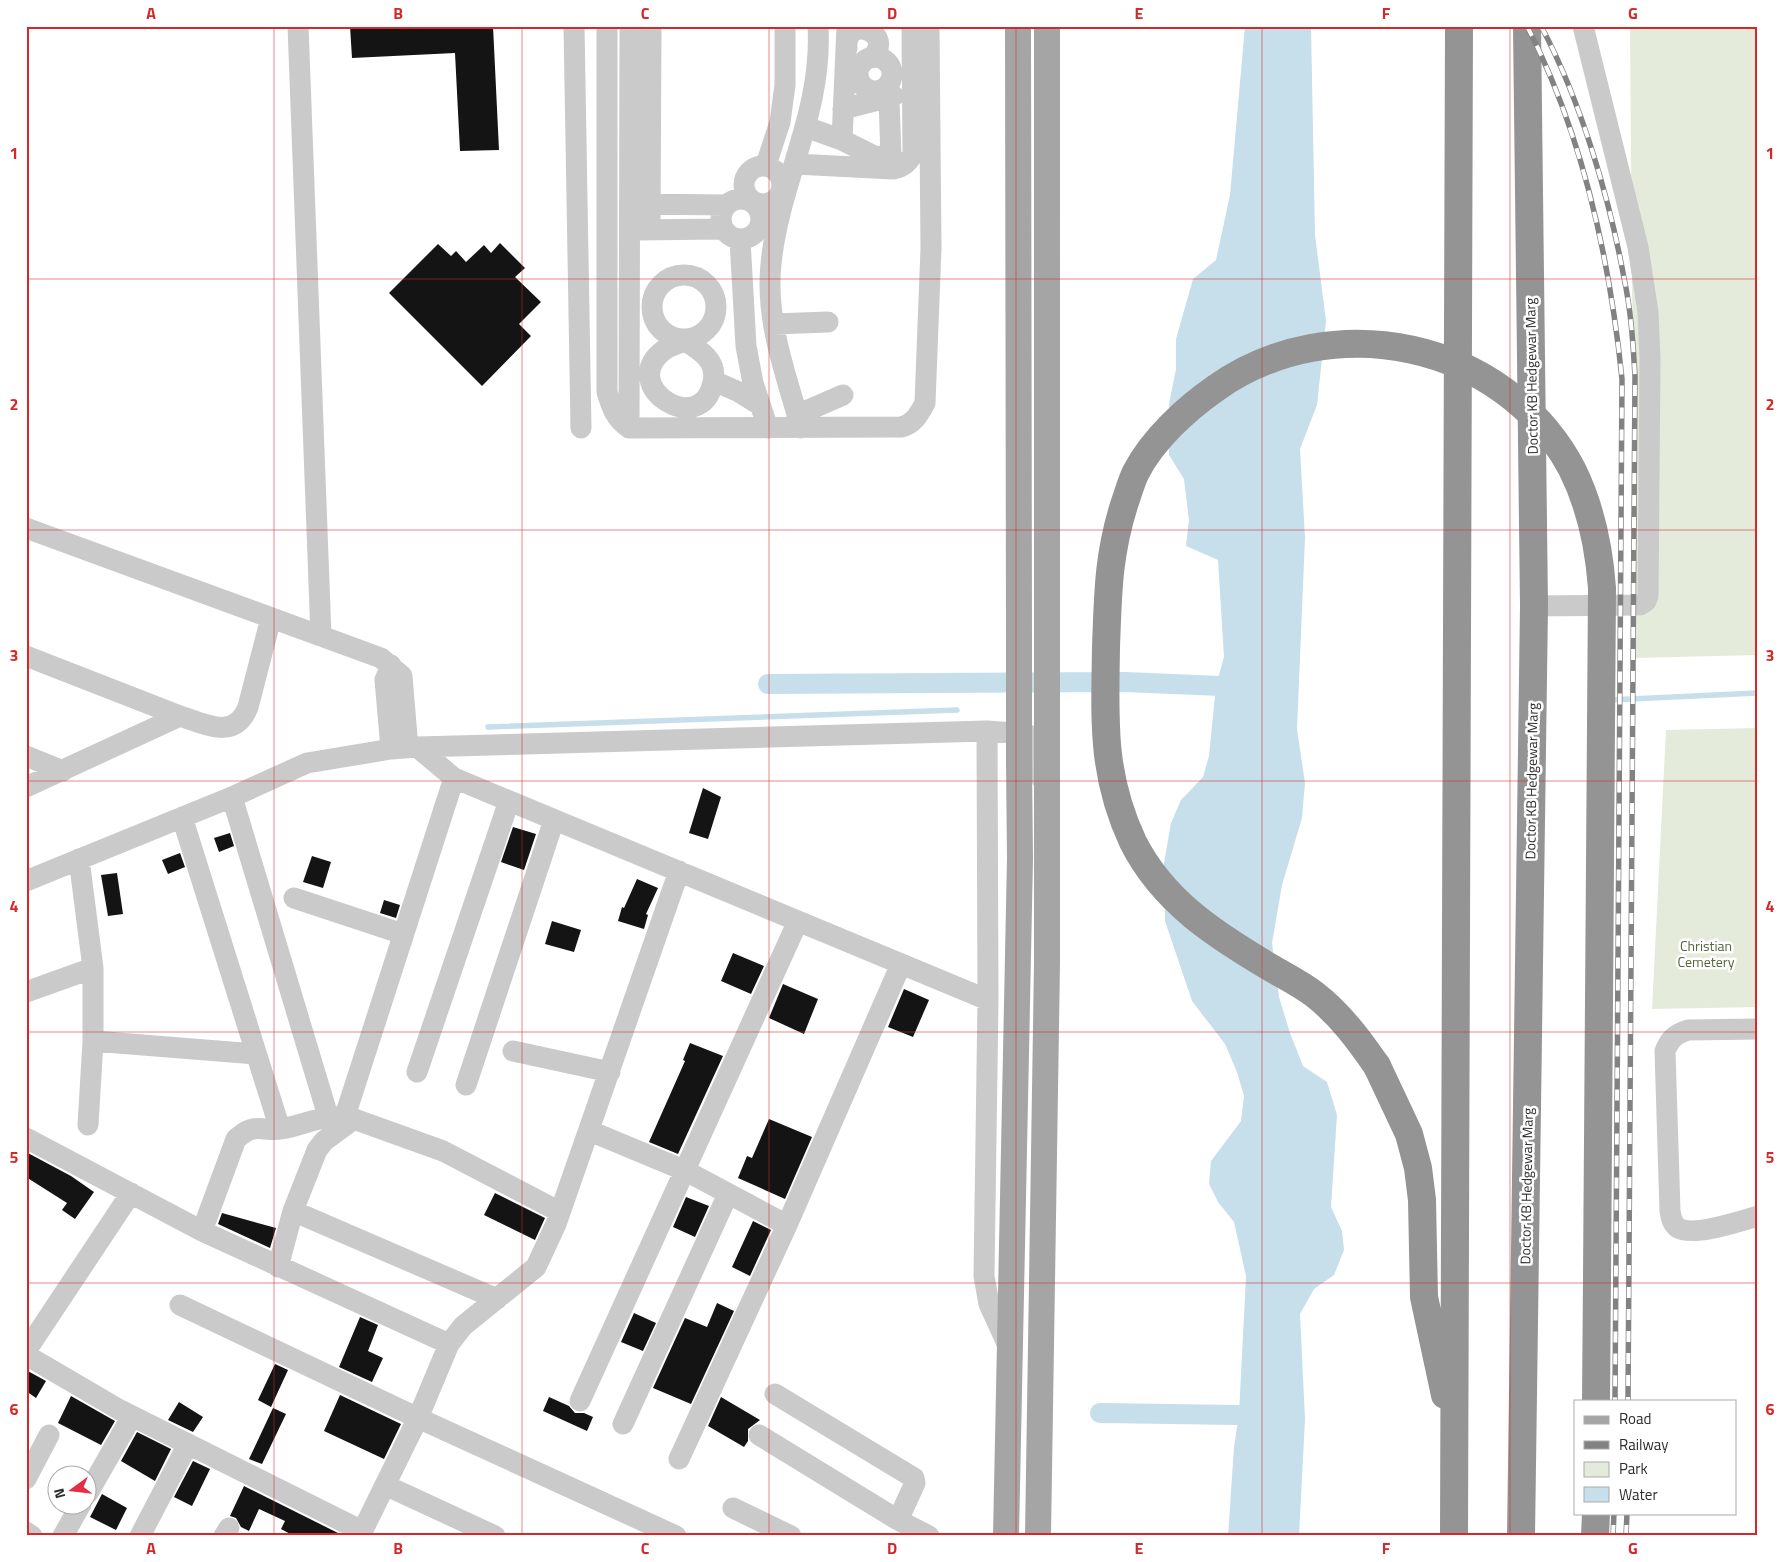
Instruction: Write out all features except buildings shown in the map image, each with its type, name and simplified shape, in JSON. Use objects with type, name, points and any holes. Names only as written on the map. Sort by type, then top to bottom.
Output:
[{"type":"highway","points":[[1454,1536],[1456,1450],[1459,26]]},
{"type":"highway","name":"Doctor KB Hedgewar Marg","points":[[1521,1536],[1534,606],[1527,26]]},
{"type":"highway","points":[[1456,1450],[1424,1297],[1422,1200],[1418,1168],[1408,1134],[1377,1066],[1356,1036],[1316,995],[1203,925],[1182,908],[1165,889],[1134,844],[1111,784],[1104,728],[1108,581],[1111,550],[1136,472],[1151,450],[1184,414],[1227,380],[1251,366],[1305,347],[1331,344],[1387,345],[1434,355],[1453,362],[1516,400],[1538,423],[1571,467],[1586,501],[1599,556],[1602,588],[1596,1400]]},
{"type":"highway","points":[[1596,1514],[1596,1536]]},
{"type":"main road","points":[[1006,1536],[1019,869],[1018,26]]},
{"type":"main road","points":[[1038,1536],[1047,963],[1047,26]]},
{"type":"street","points":[[298,26],[321,636]]},
{"type":"street","points":[[574,26],[581,428]]},
{"type":"street","points":[[607,26],[607,392],[612,409],[619,420],[629,428],[768,428],[799,421],[901,427],[909,425],[918,416],[925,403],[931,248],[929,26]]},
{"type":"street","points":[[630,26],[629,204],[640,230]]},
{"type":"street","points":[[629,428],[629,315],[640,230],[651,204],[651,26]]},
{"type":"street","points":[[766,166],[780,122],[785,85],[785,26]]},
{"type":"street","points":[[799,421],[777,346],[770,291],[769,227],[795,164],[813,101],[818,26]]},
{"type":"street","points":[[795,164],[893,169],[902,167],[909,161],[913,154],[912,26]]},
{"type":"street","points":[[1534,606],[1640,605],[1646,602],[1648,596],[1650,359],[1648,312],[1638,247],[1583,26]]},
{"type":"street","points":[[842,140],[847,35]]},
{"type":"street","points":[[847,35],[852,57],[868,59]]},
{"type":"street","points":[[806,127],[842,140],[874,156],[890,157],[895,93],[843,109]]},
{"type":"street","points":[[769,227],[744,191],[745,178],[753,168],[766,166],[777,172],[781,177],[785,190]]},
{"type":"street","points":[[607,204],[727,205],[739,199],[758,204],[770,203],[776,200],[785,190]]},
{"type":"street","points":[[727,205],[721,216],[731,235],[753,383],[768,428]]},
{"type":"street","points":[[607,230],[752,236],[769,227]]},
{"type":"street","points":[[580,315],[629,315]]},
{"type":"street","points":[[774,324],[828,322]]},
{"type":"street","points":[[685,340],[704,352],[714,370],[714,381],[704,399],[690,406],[675,407],[658,396],[652,386],[652,366],[665,349],[685,340]]},
{"type":"street","points":[[714,381],[739,392],[760,405]]},
{"type":"street","points":[[799,421],[843,395]]},
{"type":"street","points":[[26,528],[382,658],[393,674],[402,743],[454,778],[988,1000]]},
{"type":"street","points":[[26,656],[180,716],[225,728],[236,724],[245,714],[248,707],[271,618]]},
{"type":"street","points":[[26,787],[180,716]]},
{"type":"street","points":[[987,731],[988,1000],[984,1276],[988,1304],[1010,1349]]},
{"type":"street","points":[[26,881],[232,797],[306,763],[402,743],[987,731],[1027,734],[1030,738],[1036,768],[1046,787]]},
{"type":"street","points":[[26,756],[63,771]]},
{"type":"street","points":[[278,1267],[293,1210],[317,1150],[342,1117],[454,778]]},
{"type":"street","points":[[232,797],[342,1117]]},
{"type":"street","points":[[417,1072],[510,801]]},
{"type":"street","points":[[182,817],[280,1129]]},
{"type":"street","points":[[466,1086],[554,820]]},
{"type":"street","points":[[79,859],[94,968],[93,1041],[88,1125]]},
{"type":"street","points":[[26,1355],[132,1416],[360,1533],[418,1418],[448,1344],[464,1326],[536,1266],[560,1212],[590,1131],[678,871]]},
{"type":"street","points":[[294,898],[403,934]]},
{"type":"street","points":[[580,1401],[798,921]]},
{"type":"street","points":[[679,1459],[787,1224],[901,964]]},
{"type":"street","points":[[26,992],[94,968]]},
{"type":"street","points":[[1758,1029],[1688,1030],[1679,1033],[1670,1040],[1665,1051],[1670,1211],[1672,1222],[1678,1228],[1686,1231],[1700,1230],[1758,1216]]},
{"type":"street","points":[[93,1041],[256,1054]]},
{"type":"street","points":[[513,1051],[610,1072]]},
{"type":"street","points":[[202,1231],[236,1140],[244,1132],[254,1129],[280,1129],[342,1117],[443,1151],[560,1212]]},
{"type":"street","points":[[590,1131],[686,1171],[787,1224]]},
{"type":"street","points":[[26,1138],[202,1231],[448,1344]]},
{"type":"street","points":[[26,1351],[131,1193]]},
{"type":"street","points":[[623,1424],[728,1194]]},
{"type":"street","points":[[293,1210],[497,1299]]},
{"type":"street","points":[[180,1305],[418,1418],[676,1536]]},
{"type":"street","points":[[775,1394],[914,1478],[915,1483],[898,1520]]},
{"type":"street","points":[[98,1476],[132,1416]]},
{"type":"street","points":[[26,1479],[49,1435]]},
{"type":"street","points":[[759,1435],[898,1520],[929,1536]]},
{"type":"street","points":[[140,1536],[188,1444]]},
{"type":"street","points":[[385,1485],[495,1536]]},
{"type":"street","points":[[733,1508],[791,1536]]},
{"type":"street","points":[[63,1536],[75,1514]]},
{"type":"street","points":[[26,1532],[32,1536]]},
{"type":"green space","points":[[1630,26],[1758,26],[1758,655],[1635,658]]},
{"type":"green space","name":"Christian Cemetery","points":[[1758,728],[1758,1007],[1652,1009],[1666,730]]},
{"type":"water","points":[[1245,26],[1311,26],[1315,235],[1326,321],[1317,405],[1300,449],[1305,538],[1297,729],[1305,783],[1302,818],[1282,885],[1272,943],[1279,997],[1290,1033],[1303,1066],[1327,1082],[1337,1115],[1331,1207],[1342,1231],[1344,1250],[1334,1275],[1314,1289],[1300,1314],[1305,1419],[1299,1536],[1228,1536],[1234,1447],[1239,1414],[1246,1276],[1234,1222],[1218,1202],[1209,1184],[1211,1161],[1241,1121],[1244,1096],[1237,1072],[1225,1044],[1192,1001],[1165,921],[1164,863],[1171,823],[1181,800],[1203,777],[1209,756],[1216,686],[1224,657],[1218,560],[1186,546],[1189,520],[1184,479],[1169,455],[1169,404],[1176,369],[1176,339],[1193,279],[1216,260],[1230,195]]},
{"type":"waterway","points":[[768,684],[1125,682],[1244,687]]},
{"type":"waterway","points":[[1609,700],[1758,693]]},
{"type":"waterway","points":[[488,727],[957,710]]},
{"type":"waterway","points":[[1100,1413],[1239,1415],[1264,1422]]},
{"type":"railway","points":[[1527,26],[1563,110],[1591,198],[1610,289],[1622,379],[1615,1400]]},
{"type":"railway","points":[[1541,26],[1555,54],[1580,116],[1592,149],[1610,214],[1626,290],[1635,376],[1628,1400]]},
{"type":"railway","points":[[1613,1536],[1614,1514]]},
{"type":"railway","points":[[1626,1536],[1627,1514]]}]
